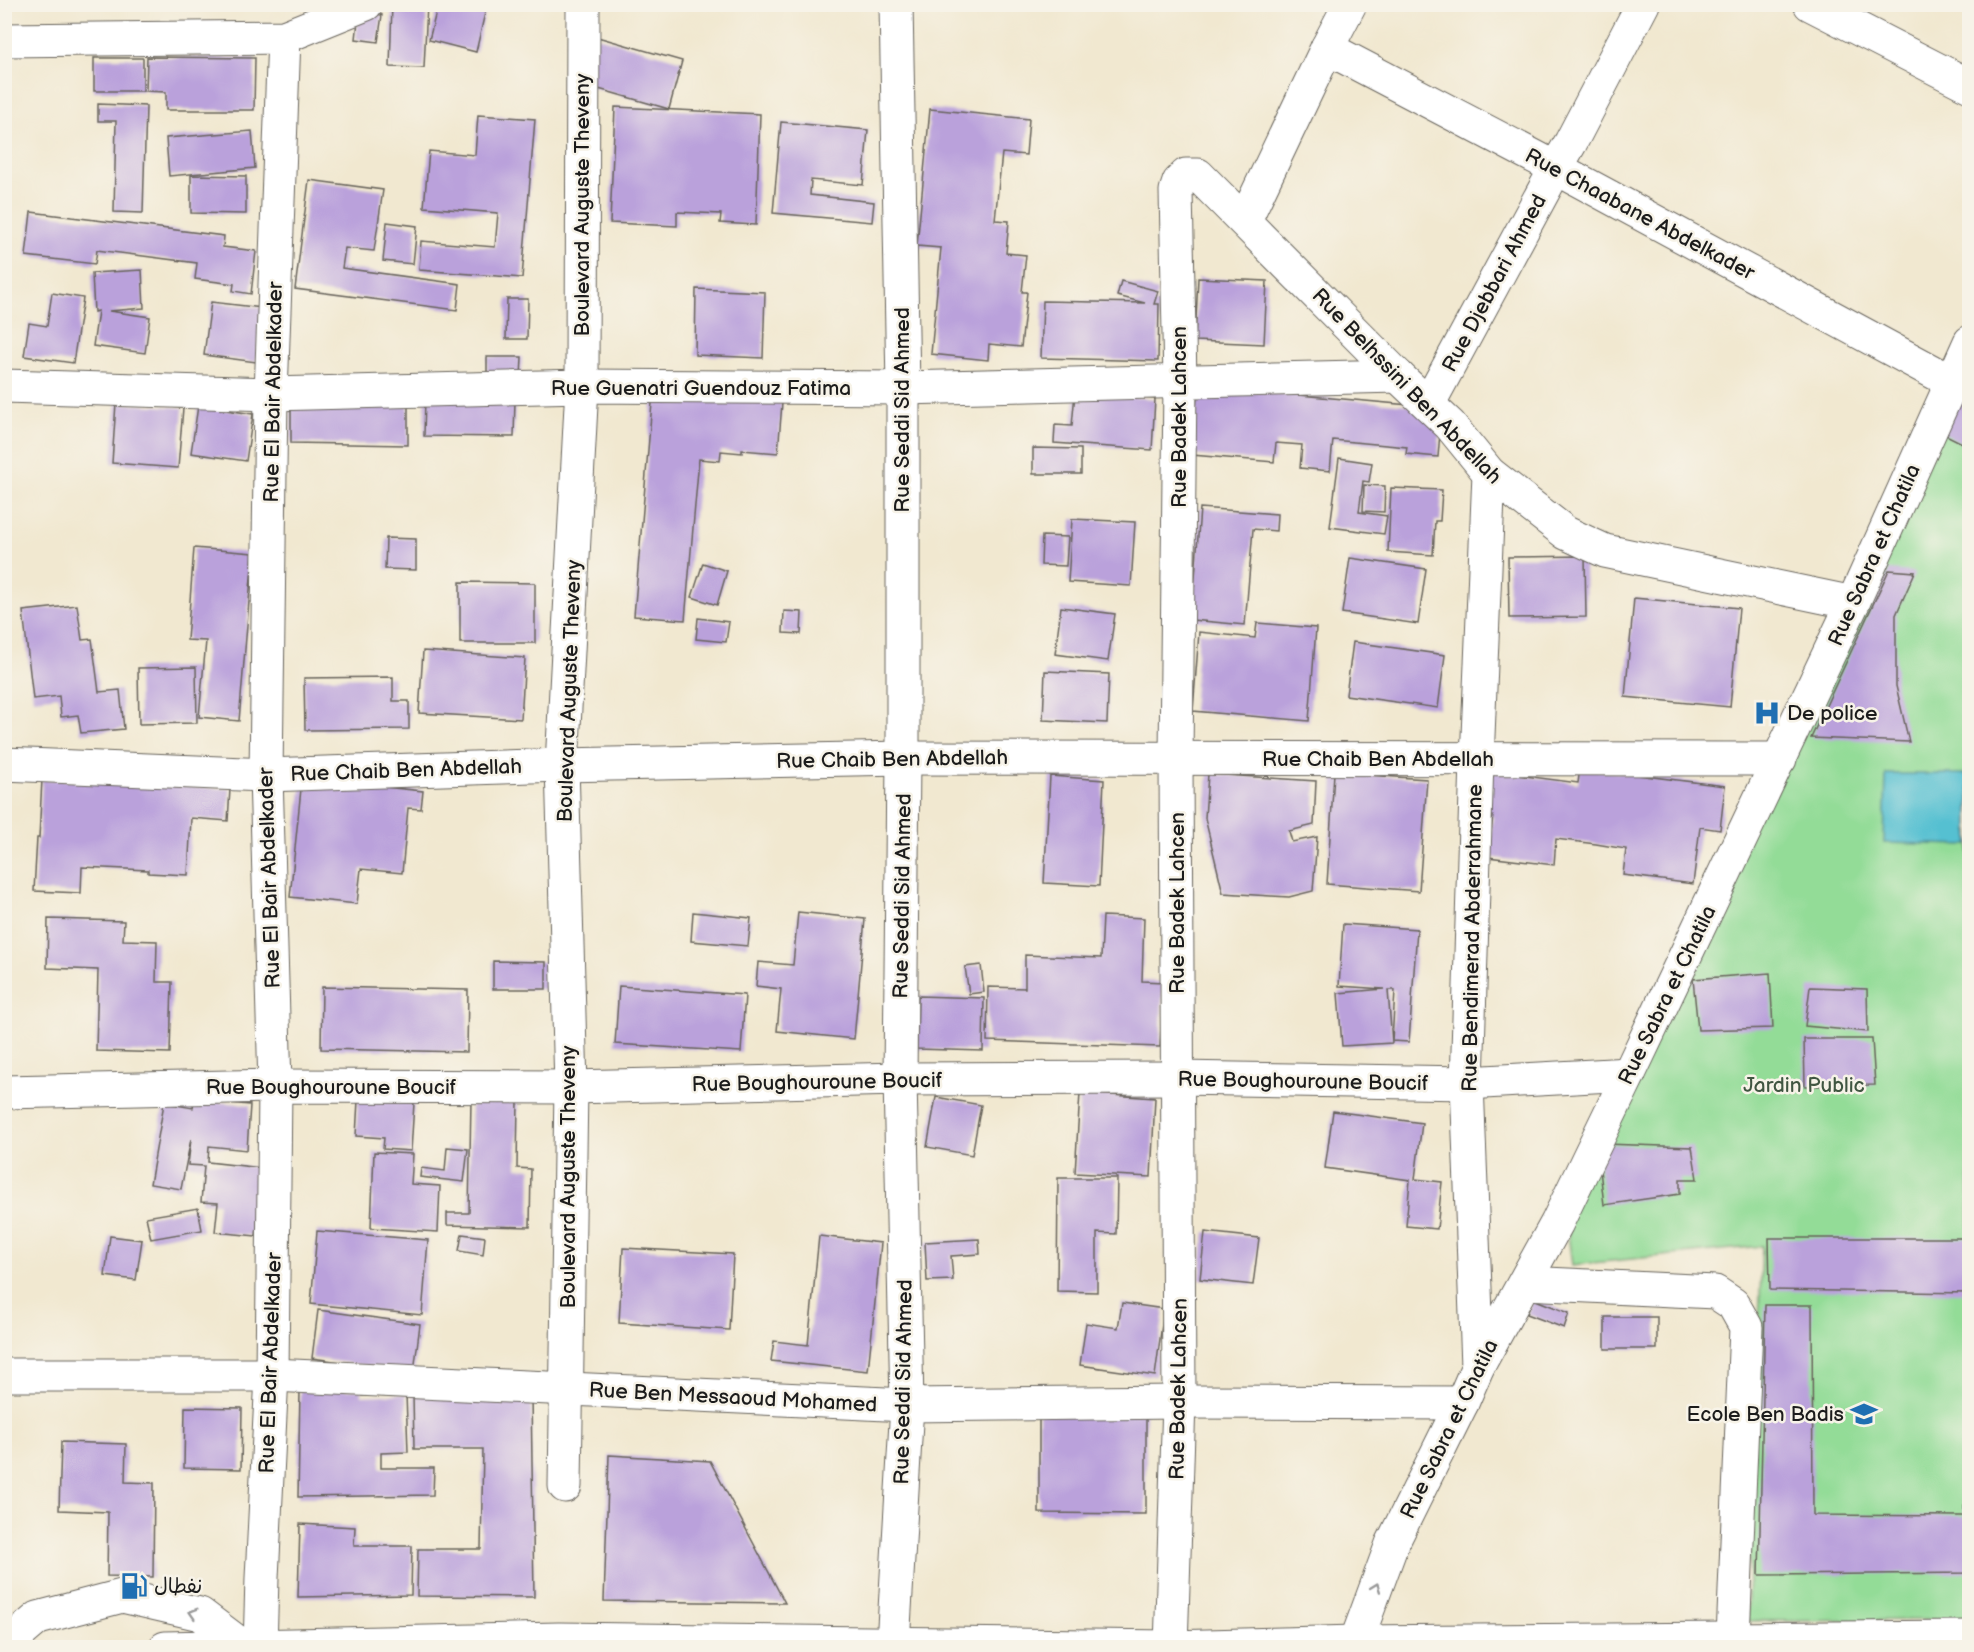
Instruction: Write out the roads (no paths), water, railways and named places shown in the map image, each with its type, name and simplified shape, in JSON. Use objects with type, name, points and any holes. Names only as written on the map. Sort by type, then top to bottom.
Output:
[{"type":"street","points":[[4,40],[284,37],[334,12],[366,4]]},
{"type":"street","name":"Boulevard Auguste Theveny","points":[[565,1486],[571,1087],[562,765],[582,386],[583,4]]},
{"type":"street","name":"Rue Seddi Sid Ahmed","points":[[893,1644],[907,1405],[900,1079],[903,388],[896,4]]},
{"type":"street","points":[[1245,220],[1350,4]]},
{"type":"street","name":"Rue Djebbari Ahmed","points":[[1429,403],[1643,4]]},
{"type":"street","points":[[1810,4],[1970,86]]},
{"type":"street","name":"Rue El Bair Abdelkader","points":[[255,1646],[272,1375],[275,1086],[266,775],[272,394],[284,37]]},
{"type":"street","name":"Rue Chaabane Abdelkader","points":[[1327,48],[1556,168],[1952,382]]},
{"type":"street","name":"Rue Badek Lahcen","points":[[1172,1647],[1179,1402],[1176,758],[1180,381],[1176,190],[1179,182],[1186,175],[1198,175]]},
{"type":"street","name":"Rue Belhssini Ben Abdellah","points":[[1198,175],[1398,376],[1429,403],[1489,473],[1566,533],[1605,551],[1853,603]]},
{"type":"street","name":"Rue Sabra et Chatila","points":[[1356,1645],[1392,1544],[1478,1366],[1557,1223],[1629,1074],[1853,603],[1970,342]]},
{"type":"street","name":"Rue Guenatri Guendouz Fatima","points":[[4,386],[272,394],[582,386],[903,388],[1398,376]]},
{"type":"street","name":"Rue Bendimerad Abderrahmane","points":[[1478,1366],[1467,1083],[1489,473]]},
{"type":"street","name":"Rue Chaib Ben Abdellah","points":[[4,764],[266,775],[562,765],[903,758],[1780,759]]},
{"type":"street","name":"Rue Boughouroune Boucif","points":[[4,1092],[275,1086],[571,1087],[900,1079],[1179,1078],[1467,1083],[1629,1074]]},
{"type":"street","points":[[1525,1283],[1715,1292],[1733,1304],[1746,1327],[1734,1638]]},
{"type":"street","name":"Rue Ben Messaoud Mohamed","points":[[4,1375],[272,1375],[907,1405],[1179,1402],[1462,1403]]},
{"type":"street","points":[[4,1647],[38,1618],[122,1596],[200,1614],[255,1646]]},
{"type":"street","points":[[165,1647],[558,1639],[1172,1647],[1734,1638],[1970,1637]]},
{"type":"water","points":[[1886,774],[1969,774],[1969,845],[1884,843]]},
{"type":"place","name":"De police","points":[[1767,713]]},
{"type":"place","name":"Ecole Ben Badis","points":[[1864,1414]]},
{"type":"place","name":"نفطال","points":[[134,1586]]},
{"type":"park label","name":"Jardin Public","points":[[1804,1085]]}]
